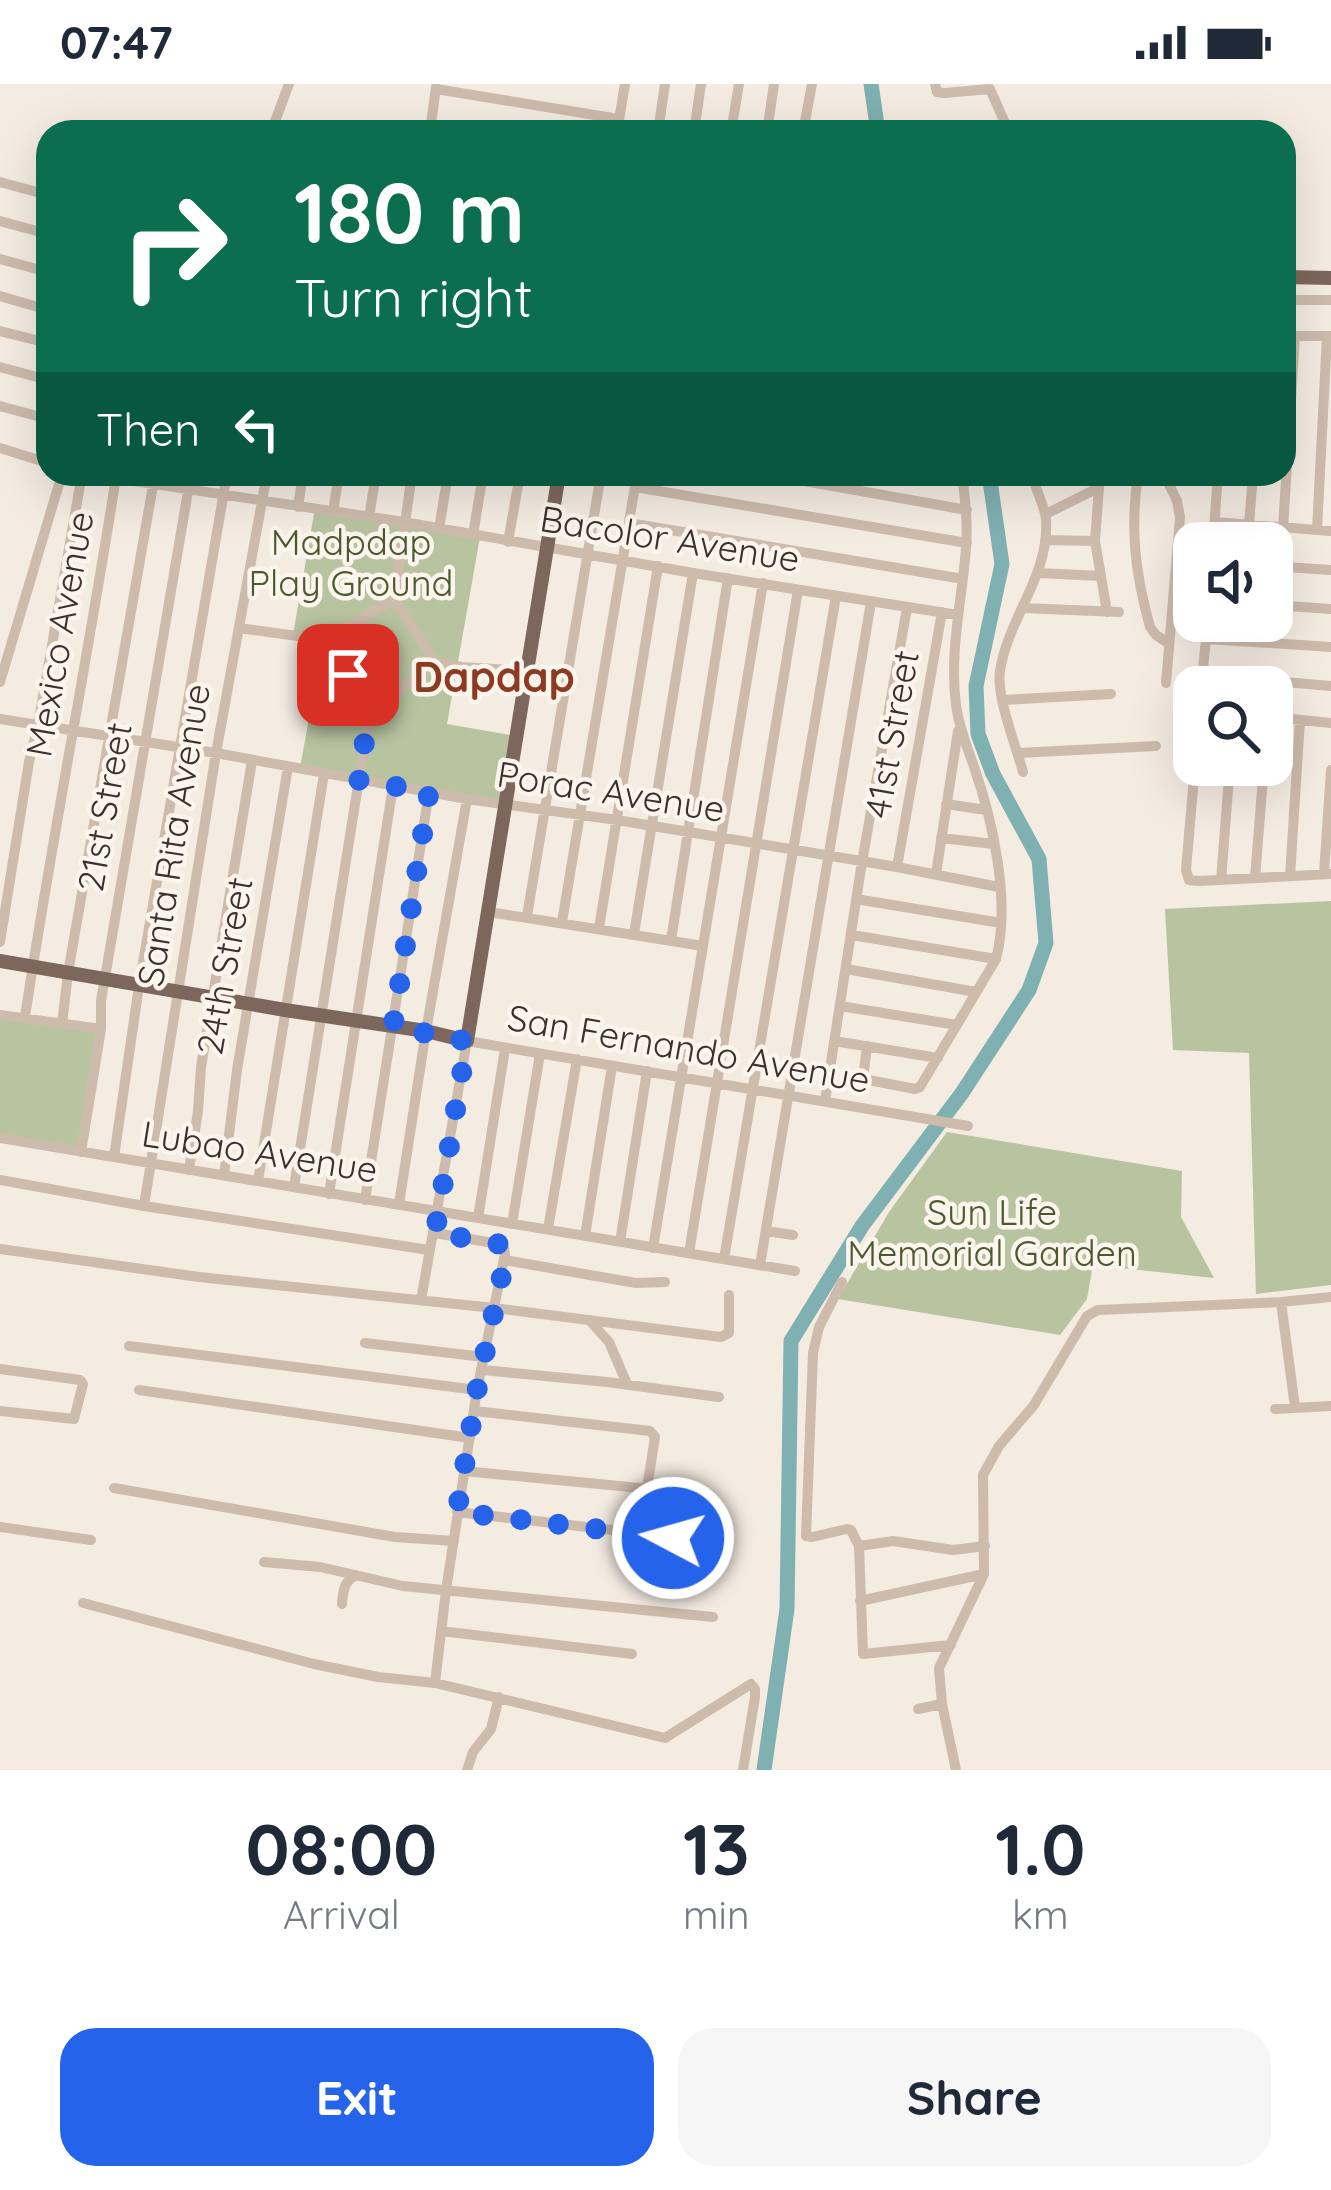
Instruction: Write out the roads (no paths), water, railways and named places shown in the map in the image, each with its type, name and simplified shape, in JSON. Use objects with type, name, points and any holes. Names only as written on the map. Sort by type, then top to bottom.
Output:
[{"type":"main road","points":[[1296,277],[1331,278]]},
{"type":"main road","name":"San Fernando Avenue","points":[[0,961],[467,1041],[557,486]]},
{"type":"street","points":[[276,120],[290,84]]},
{"type":"street","points":[[619,120],[625,84]]},
{"type":"street","points":[[660,120],[665,84]]},
{"type":"street","points":[[696,120],[701,84]]},
{"type":"street","points":[[733,120],[739,84]]},
{"type":"street","points":[[768,120],[774,84]]},
{"type":"street","points":[[805,120],[812,84]]},
{"type":"street","points":[[934,84],[944,94],[990,88],[1004,120]]},
{"type":"street","points":[[431,120],[436,87],[594,120]]},
{"type":"street","points":[[0,182],[36,192]]},
{"type":"street","points":[[0,221],[36,231]]},
{"type":"street","points":[[0,259],[36,269]]},
{"type":"street","points":[[0,296],[36,306]]},
{"type":"street","points":[[1296,300],[1331,300]]},
{"type":"street","points":[[0,331],[36,340]]},
{"type":"street","points":[[1296,336],[1329,336],[1317,530]]},
{"type":"street","points":[[0,367],[36,377]]},
{"type":"street","points":[[0,406],[36,416]]},
{"type":"street","points":[[0,448],[36,459]]},
{"type":"street","points":[[0,682],[58,486]]},
{"type":"street","points":[[0,942],[29,762],[83,486]]},
{"type":"street","name":"Mexico Avenue","points":[[25,1017],[115,486]]},
{"type":"street","points":[[62,1024],[153,486]]},
{"type":"street","name":"Bacolor Avenue","points":[[176,486],[958,615]]},
{"type":"street","name":"21st Street","points":[[81,1151],[101,1029],[100,1001],[190,486]]},
{"type":"street","points":[[115,1157],[139,986],[225,486]]},
{"type":"street","name":"Santa Rita Avenue","points":[[145,1206],[216,753],[265,486]]},
{"type":"street","points":[[298,507],[301,486]]},
{"type":"street","points":[[333,512],[338,486]]},
{"type":"street","points":[[369,517],[374,486]]},
{"type":"street","points":[[410,486],[394,599],[436,663],[528,671]]},
{"type":"street","points":[[439,529],[446,486]]},
{"type":"street","points":[[473,535],[481,486]]},
{"type":"street","points":[[508,542],[518,486]]},
{"type":"street","points":[[527,916],[599,486]]},
{"type":"street","points":[[562,922],[635,486]]},
{"type":"street","points":[[663,486],[967,543]]},
{"type":"street","points":[[832,486],[967,510]]},
{"type":"street","points":[[867,1046],[863,1079],[915,1089],[996,959],[1001,923],[994,844],[959,728],[953,672],[967,543],[964,486]]},
{"type":"street","points":[[1023,772],[1003,700],[1000,670],[1046,540],[1039,486]]},
{"type":"street","points":[[1046,514],[1091,486]]},
{"type":"street","points":[[1023,608],[1113,612],[1096,541],[1099,486]]},
{"type":"street","points":[[1136,486],[1132,520],[1135,552],[1150,627],[1168,644]]},
{"type":"street","points":[[1166,682],[1180,518],[1170,486]]},
{"type":"street","points":[[1215,522],[1217,486]]},
{"type":"street","points":[[1250,522],[1252,486]]},
{"type":"street","points":[[1283,522],[1285,486]]},
{"type":"street","points":[[629,524],[963,579]]},
{"type":"street","points":[[1293,529],[1331,531]]},
{"type":"street","points":[[1046,540],[1096,541]]},
{"type":"street","points":[[599,928],[658,566]]},
{"type":"street","points":[[1293,567],[1331,570]]},
{"type":"street","points":[[634,934],[693,573]]},
{"type":"street","points":[[1038,573],[1101,576]]},
{"type":"street","points":[[670,940],[728,578]]},
{"type":"street","points":[[653,1248],[763,583]]},
{"type":"street","points":[[689,1252],[798,590]]},
{"type":"street","points":[[724,1259],[836,596]]},
{"type":"street","points":[[239,628],[326,640],[394,599]]},
{"type":"street","points":[[760,1264],[871,602]]},
{"type":"street","points":[[1293,606],[1331,609]]},
{"type":"street","points":[[825,1101],[908,608]]},
{"type":"street","name":"41st Street","points":[[898,867],[942,612]]},
{"type":"street","points":[[294,1187],[370,710],[326,640]]},
{"type":"street","points":[[1270,642],[1331,646]]},
{"type":"street","points":[[370,710],[436,663]]},
{"type":"street","points":[[1293,685],[1331,686]]},
{"type":"street","points":[[1003,700],[1111,694]]},
{"type":"street","name":"Porac Avenue","points":[[0,719],[999,887]]},
{"type":"street","points":[[1293,719],[1331,723]]},
{"type":"street","points":[[1290,876],[1300,720]]},
{"type":"street","points":[[936,874],[959,728]]},
{"type":"street","points":[[1018,753],[1156,746]]},
{"type":"street","points":[[189,1170],[201,1067],[252,761]]},
{"type":"street","name":"24th Street","points":[[224,1175],[288,767]]},
{"type":"street","points":[[1193,786],[1186,876],[1196,882],[1328,874],[1331,770]]},
{"type":"street","points":[[258,1181],[325,774]]},
{"type":"street","points":[[329,1194],[394,786]]},
{"type":"street","points":[[1221,880],[1228,786]]},
{"type":"street","points":[[1255,878],[1262,786]]},
{"type":"street","points":[[365,1199],[429,792]]},
{"type":"street","points":[[399,1204],[466,799]]},
{"type":"street","points":[[946,804],[986,810]]},
{"type":"street","points":[[941,838],[994,844]]},
{"type":"street","points":[[856,899],[1001,923]]},
{"type":"street","points":[[489,912],[704,946]]},
{"type":"street","points":[[851,934],[996,959]]},
{"type":"street","points":[[846,969],[976,992]]},
{"type":"street","points":[[840,1006],[957,1025]]},
{"type":"street","points":[[0,1015],[101,1029]]},
{"type":"street","name":"San Fernando Avenue","points":[[421,1300],[467,1041],[968,1126]]},
{"type":"street","points":[[834,1041],[938,1058]]},
{"type":"street","points":[[478,1218],[506,1049]]},
{"type":"street","points":[[512,1224],[540,1054]]},
{"type":"street","points":[[548,1229],[577,1059]]},
{"type":"street","points":[[585,1236],[612,1066]]},
{"type":"street","points":[[620,1241],[647,1071]]},
{"type":"street","name":"Lubao Avenue","points":[[0,1138],[795,1271]]},
{"type":"street","points":[[0,1180],[429,1250]]},
{"type":"street","points":[[766,1231],[793,1235]]},
{"type":"street","points":[[435,1233],[504,1248],[457,1512],[435,1683]]},
{"type":"street","points":[[0,1249],[200,1277],[727,1336],[729,1294]]},
{"type":"street","points":[[504,1260],[636,1283],[665,1282]]},
{"type":"street","points":[[842,1282],[819,1327],[813,1353],[806,1536],[847,1529],[859,1546],[863,1654],[951,1645]]},
{"type":"street","points":[[956,1770],[938,1668],[984,1574],[986,1465],[1029,1412],[1087,1316],[1099,1310],[1331,1297]]},
{"type":"street","points":[[1281,1302],[1294,1407]]},
{"type":"street","points":[[590,1320],[609,1342],[627,1384]]},
{"type":"street","points":[[365,1342],[719,1397]]},
{"type":"street","points":[[129,1346],[477,1390]]},
{"type":"street","points":[[0,1369],[83,1384],[71,1420],[0,1411]]},
{"type":"street","points":[[139,1390],[470,1438]]},
{"type":"street","points":[[1275,1409],[1331,1406]]},
{"type":"street","points":[[464,1471],[640,1488],[647,1487],[650,1479],[656,1437],[650,1431],[475,1411]]},
{"type":"street","points":[[114,1488],[395,1537],[454,1541]]},
{"type":"street","points":[[457,1512],[726,1543]]},
{"type":"street","points":[[0,1527],[91,1540]]},
{"type":"street","points":[[859,1546],[893,1541],[953,1550],[985,1546]]},
{"type":"street","points":[[264,1562],[320,1567],[403,1586],[712,1617]]},
{"type":"street","points":[[860,1600],[984,1574]]},
{"type":"street","points":[[342,1604],[343,1591],[356,1575]]},
{"type":"street","points":[[83,1603],[314,1664],[435,1683],[665,1738],[751,1684],[755,1697],[743,1770]]},
{"type":"street","points":[[441,1631],[632,1654]]},
{"type":"street","points":[[467,1770],[473,1752],[491,1730],[499,1697]]},
{"type":"street","points":[[917,1709],[941,1705]]},
{"type":"waterway","points":[[871,84],[876,120]]},
{"type":"waterway","points":[[764,1770],[787,1609],[791,1341],[862,1226],[962,1093],[1029,990],[1046,943],[1039,859],[993,774],[978,734],[976,686],[1002,564],[991,486]]},
{"type":"district","name":"Dapdap","points":[[494,676]]},
{"type":"park label","name":"Madpdap Play Ground","points":[[351,562]]},
{"type":"park label","name":"Sun Life Memorial Garden","points":[[992,1232]]}]
